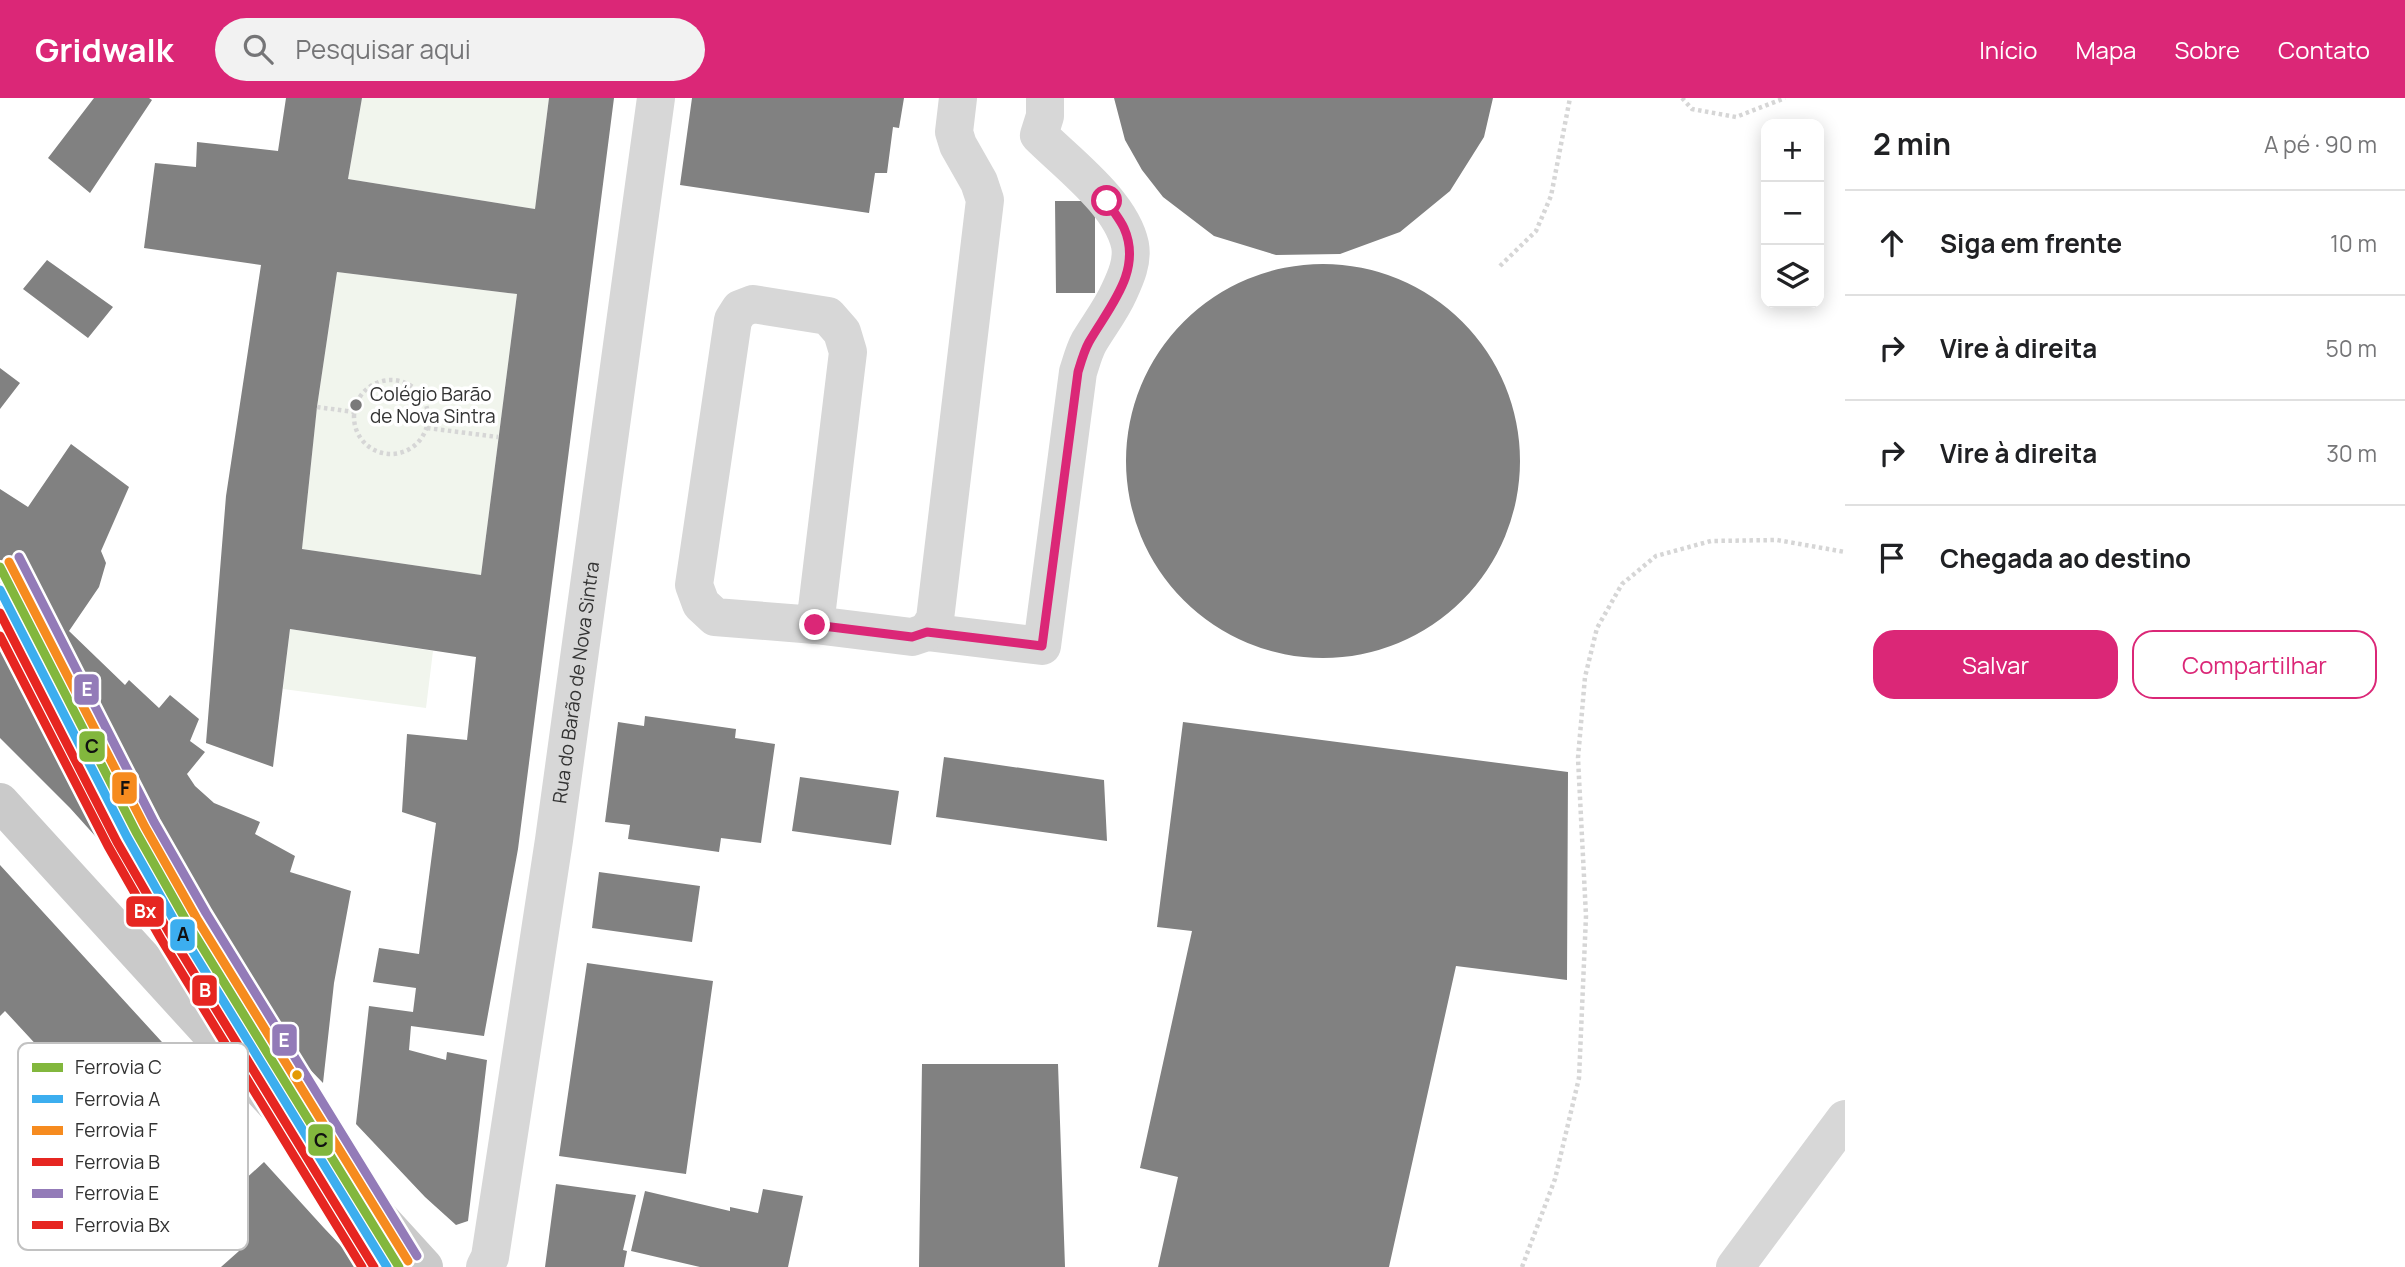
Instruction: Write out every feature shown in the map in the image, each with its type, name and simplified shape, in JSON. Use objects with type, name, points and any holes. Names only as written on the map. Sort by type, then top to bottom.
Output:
[{"type":"main road","points":[[0,802],[220,1043]]},
{"type":"main road","points":[[248,1074],[424,1267]]},
{"type":"street","name":"Rua do Barão de Nova Sintra","points":[[485,1267],[490,1257],[554,840],[656,98]]},
{"type":"street","points":[[927,632],[935,620],[985,200],[954,132],[958,98]]},
{"type":"street","points":[[815,625],[848,352],[842,332],[828,316],[753,304],[740,309],[733,320],[694,585],[701,604],[715,617],[815,625],[912,637],[927,632],[1042,646],[1078,372],[1088,344],[1113,306],[1130,263],[1130,247],[1124,227],[1107,201],[1039,135],[1045,116],[1045,98]]},
{"type":"street","points":[[1735,1267],[1845,1119]]},
{"type":"path","points":[[1500,266],[1536,232],[1551,196],[1570,98]]},
{"type":"path","points":[[1682,98],[1692,109],[1736,117],[1785,98]]},
{"type":"path","points":[[388,379],[411,385],[421,393],[427,404],[427,428],[422,439],[402,453],[377,451],[359,436],[355,424],[358,400],[365,390],[388,379]]},
{"type":"path","points":[[317,407],[355,412]]},
{"type":"path","points":[[427,428],[498,437]]},
{"type":"path","points":[[1522,1267],[1555,1179],[1579,1078],[1586,916],[1578,758],[1585,677],[1597,628],[1622,584],[1656,556],[1711,541],[1777,540],[1845,552]]},
{"type":"shaded area","points":[[362,98],[549,98],[535,209],[348,179]]},
{"type":"shaded area","points":[[337,272],[517,294],[481,575],[302,549],[317,407]]},
{"type":"shaded area","points":[[290,629],[433,651],[426,708],[283,689]]},
{"type":"building","points":[[94,98],[152,100],[90,193],[48,158]]},
{"type":"building","points":[[286,98],[362,98],[348,179],[535,209],[549,98],[614,98],[518,849],[484,1036],[411,1026],[409,1050],[446,1060],[447,1052],[487,1060],[468,1221],[456,1225],[425,1197],[356,1124],[369,1006],[413,1012],[416,988],[373,982],[379,948],[419,954],[436,823],[402,812],[407,734],[467,740],[476,657],[290,629],[273,767],[206,743],[226,496],[261,265],[144,248],[155,163],[196,167],[197,142],[278,151]],"holes":[[[337,272],[517,294],[481,575],[302,549],[317,407]]]},
{"type":"building","points":[[692,98],[904,98],[899,128],[893,127],[887,173],[875,173],[869,213],[680,185]]},
{"type":"building","points":[[1114,98],[1493,98],[1484,137],[1450,191],[1400,232],[1340,254],[1276,255],[1214,236],[1163,197],[1142,170],[1125,140]]},
{"type":"building","points":[[1055,201],[1095,201],[1095,293],[1056,293]]},
{"type":"building","points":[[47,260],[113,307],[88,338],[23,289]]},
{"type":"building","points":[[1323,264],[1362,267],[1399,279],[1433,297],[1463,321],[1487,351],[1505,385],[1517,422],[1520,461],[1517,500],[1505,537],[1487,571],[1463,601],[1433,625],[1399,643],[1362,655],[1323,658],[1284,655],[1247,643],[1213,625],[1183,601],[1159,571],[1141,537],[1129,500],[1126,461],[1129,422],[1141,385],[1159,351],[1183,321],[1213,297],[1247,279],[1284,267]]},
{"type":"building","points":[[0,368],[20,383],[0,409]]},
{"type":"building","points":[[71,444],[129,487],[101,551],[106,563],[99,587],[69,631],[125,685],[129,680],[159,708],[170,695],[199,719],[190,741],[205,752],[187,774],[195,786],[214,803],[260,822],[255,834],[295,856],[290,872],[351,891],[334,983],[323,1083],[242,999],[70,808],[0,738],[0,489],[28,507]]},
{"type":"building","points":[[645,716],[736,729],[735,738],[775,744],[761,843],[721,838],[719,852],[628,839],[630,825],[605,822],[618,722],[644,726]]},
{"type":"building","points":[[1183,722],[1568,772],[1567,980],[1456,966],[1389,1267],[1158,1267],[1178,1177],[1140,1168],[1192,931],[1157,927]]},
{"type":"building","points":[[944,757],[1104,780],[1107,841],[936,817]]},
{"type":"building","points":[[800,777],[899,791],[891,845],[792,831]]},
{"type":"building","points":[[0,865],[163,1043],[35,1043],[5,1011],[0,1016]]},
{"type":"building","points":[[599,872],[700,886],[692,942],[592,928]]},
{"type":"building","points":[[587,963],[713,981],[686,1174],[559,1156]]},
{"type":"building","points":[[922,1064],[1058,1064],[1065,1267],[919,1267]]},
{"type":"building","points":[[264,1162],[361,1267],[221,1267],[238,1250],[248,1250],[248,1177]]},
{"type":"building","points":[[556,1184],[636,1195],[623,1250],[627,1251],[624,1267],[545,1267]]},
{"type":"building","points":[[763,1189],[803,1196],[788,1267],[700,1267],[631,1251],[645,1191],[730,1211],[730,1207],[758,1213]]},
{"type":"rail line","name":"E","points":[[19,557],[154,822],[206,913],[417,1256]]},
{"type":"rail line","name":"F","points":[[9,562],[145,827],[197,919],[408,1261]]},
{"type":"rail line","name":"C","points":[[0,567],[136,832],[188,924],[399,1267]]},
{"type":"rail line","name":"A","points":[[0,590],[127,837],[179,929],[387,1267]]},
{"type":"rail line","name":"B","points":[[0,613],[117,842],[237,1043]]},
{"type":"rail line","name":"Bx","points":[[0,636],[108,846],[225,1043]]},
{"type":"rail line","name":"B","points":[[248,1061],[374,1267]]},
{"type":"rail line","name":"Bx","points":[[248,1081],[362,1267]]},
{"type":"place","name":"Colégio Barão de Nova Sintra","points":[[356,405]]},
{"type":"route","points":[[815,625],[912,637],[927,632],[1042,646],[1078,372],[1088,344],[1113,306],[1130,263],[1130,247],[1124,227],[1107,201]]}]
